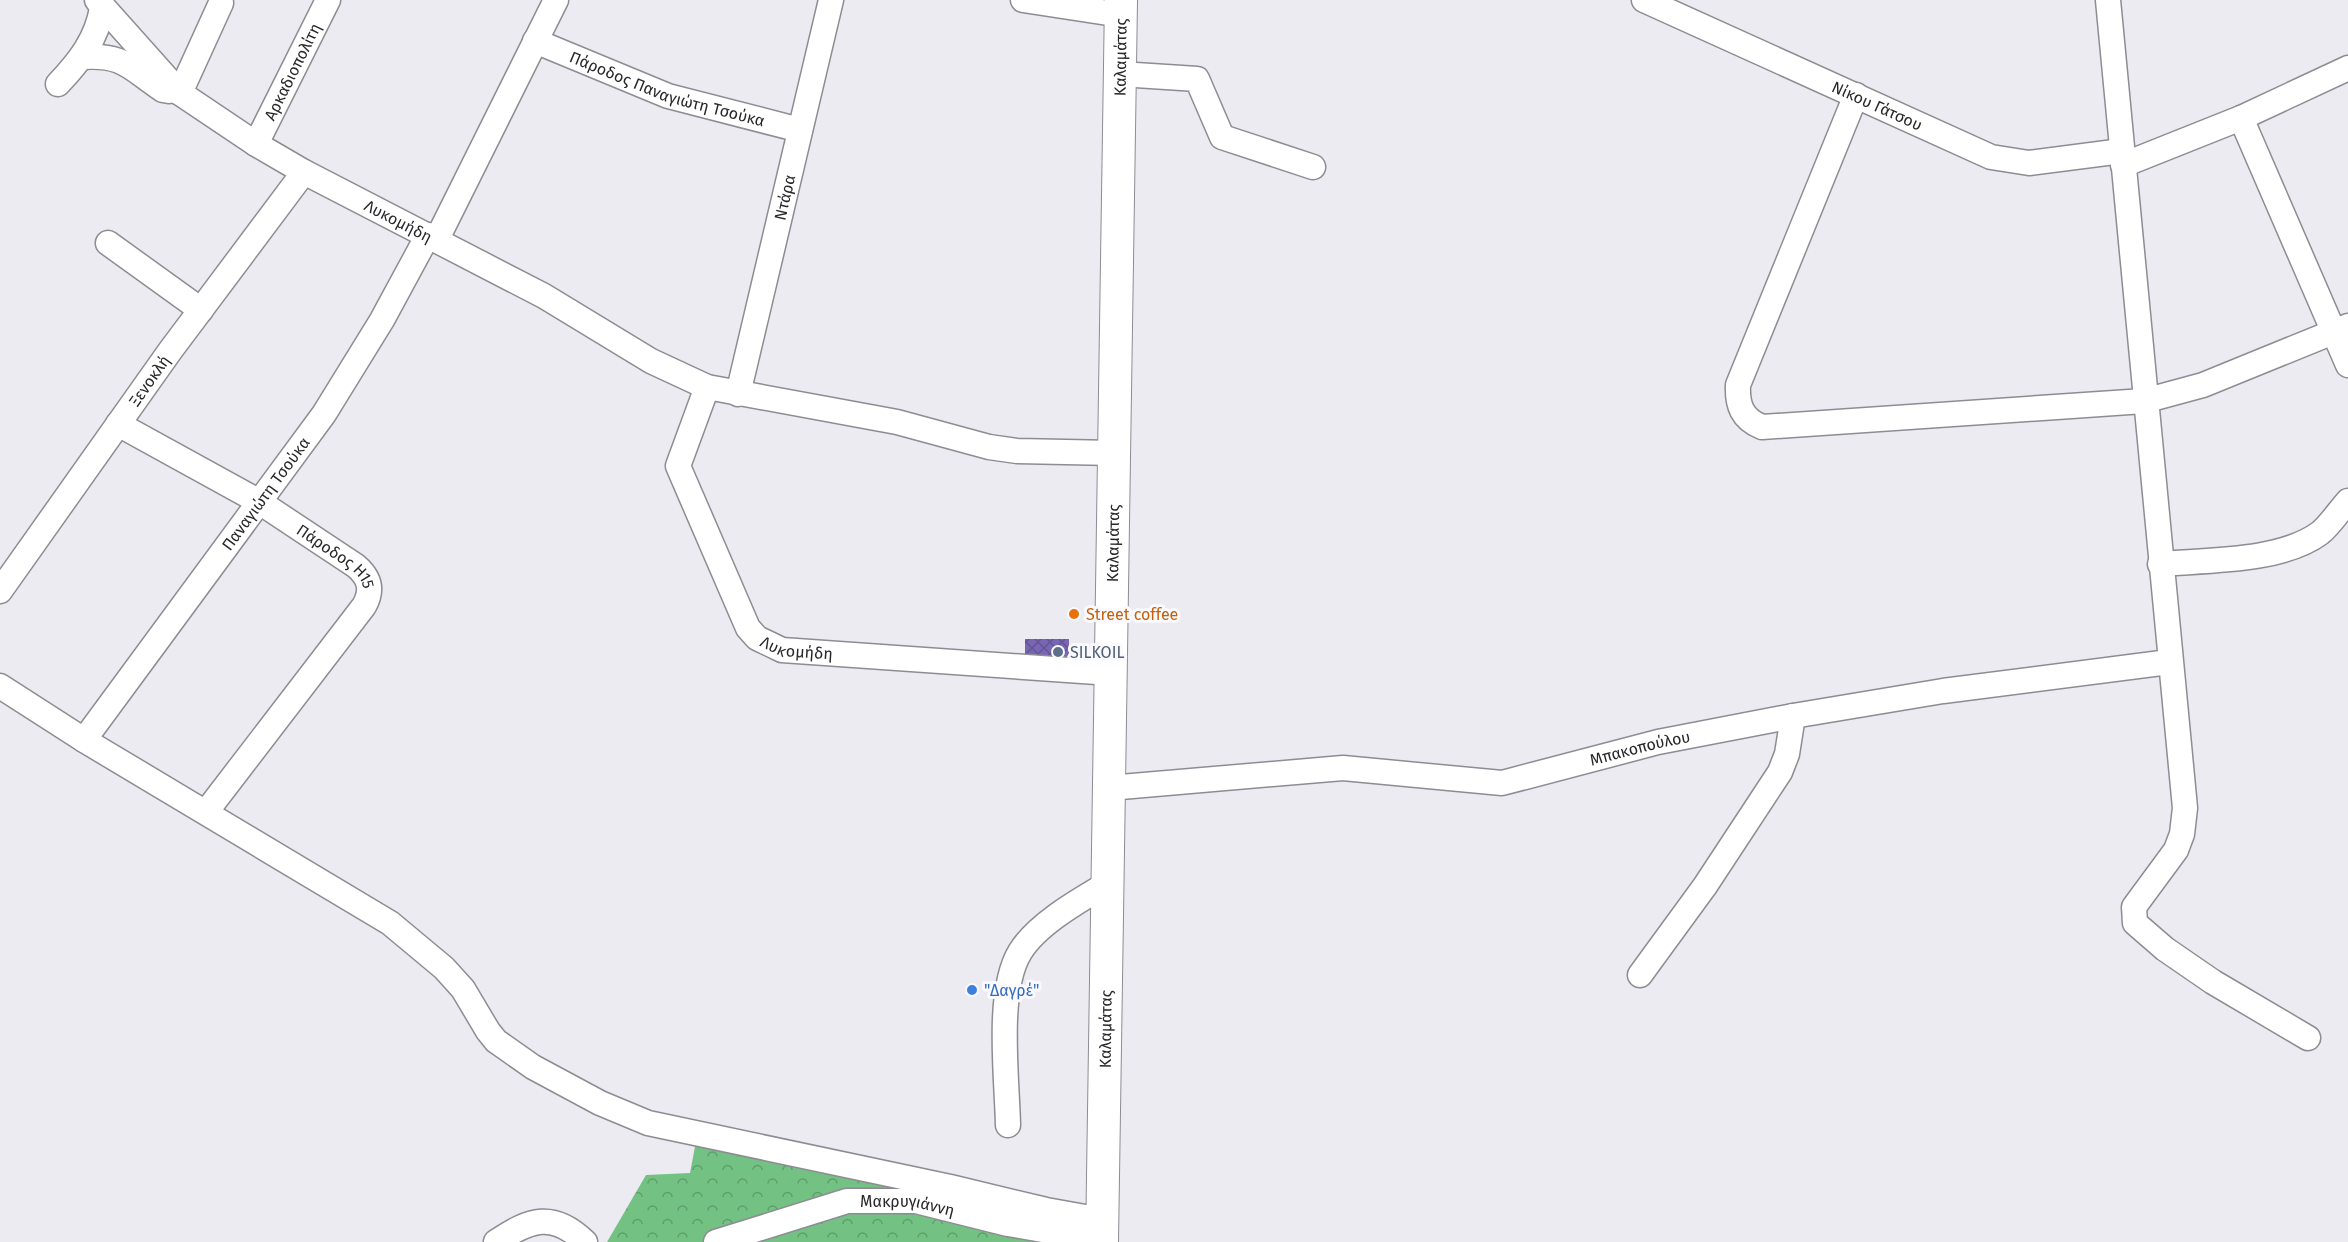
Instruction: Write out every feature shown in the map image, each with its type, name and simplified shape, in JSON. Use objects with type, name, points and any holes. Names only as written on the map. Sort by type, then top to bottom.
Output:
[{"type":"main road","name":"Καλαμάτας","points":[[1102,1233],[1121,8]]},
{"type":"street","name":"Αρκαδιοπολίτη","points":[[256,144],[328,0]]},
{"type":"street","name":"Παναγιώτη Τσούκα","points":[[84,740],[324,414],[433,237],[555,0]]},
{"type":"street","name":"Ντάρα","points":[[738,394],[831,0]]},
{"type":"street","points":[[1023,0],[1121,8]]},
{"type":"street","name":"Νίκου Γάτσου","points":[[1644,0],[1965,146],[2005,161],[2029,163],[2123,158],[2241,118],[2348,68]]},
{"type":"street","points":[[2112,1],[2144,401],[2169,662],[2182,764],[2184,820],[2176,850],[2134,907],[2135,923],[2165,949],[2214,982],[2308,1038]]},
{"type":"street","points":[[180,93],[221,3]]},
{"type":"street","points":[[99,4],[180,93]]},
{"type":"street","points":[[58,84],[82,57],[99,24],[99,4]]},
{"type":"street","name":"Πάροδος Παναγιώτη Τσούκα","points":[[535,41],[668,96],[800,130]]},
{"type":"street","points":[[82,57],[105,55],[117,58],[163,90],[180,93]]},
{"type":"street","points":[[1120,74],[1197,80],[1222,137],[1313,166]]},
{"type":"street","name":"Λυκομήδη","points":[[180,93],[256,144],[304,172],[544,296],[651,361],[707,387],[875,418],[989,447],[1017,451],[1114,453]]},
{"type":"street","points":[[1856,95],[1738,385],[1737,400],[1750,422],[1762,427],[2144,401],[2203,385],[2341,328]]},
{"type":"street","points":[[2241,118],[2341,328],[2348,366]]},
{"type":"street","name":"Ξενοκλή","points":[[0,591],[118,424],[304,172]]},
{"type":"street","points":[[108,243],[201,310]]},
{"type":"street","name":"Λυκομήδη","points":[[707,387],[678,466],[737,605],[748,628],[757,638],[782,650],[1111,673]]},
{"type":"street","name":"Πάροδος Η15","points":[[118,424],[258,501],[366,575],[370,595],[206,812]]},
{"type":"street","points":[[2160,564],[2243,558],[2292,546],[2320,532],[2348,501]]},
{"type":"street","name":"Μπακοπούλου","points":[[1109,788],[1342,768],[1502,783],[1541,775],[1658,742],[1793,716],[1943,691],[2169,662]]},
{"type":"street","points":[[0,686],[84,740],[390,924],[457,982],[496,1041],[533,1067],[600,1103],[648,1123],[950,1187],[1046,1210],[1102,1233]]},
{"type":"street","points":[[1640,975],[1705,886],[1780,772],[1787,754],[1793,716]]},
{"type":"street","points":[[1008,1125],[1006,990],[1021,951],[1064,911],[1107,884]]},
{"type":"street","name":"Μακρυγιάννη","points":[[716,1242],[847,1201],[916,1201],[1008,1224],[1102,1233]]},
{"type":"street","points":[[496,1242],[520,1227],[550,1220],[572,1230],[585,1242]]},
{"type":"green space","points":[[697,1136],[1037,1214],[1047,1242],[607,1242],[646,1175],[690,1173]]},
{"type":"building","points":[[1025,639],[1069,639],[1069,662],[1025,662]]},
{"type":"place","name":"Street coffee","points":[[1074,614]]},
{"type":"place","name":"SILKOIL","points":[[1058,652]]},
{"type":"place","name":"\"Δαγρέ\"","points":[[972,990]]}]
